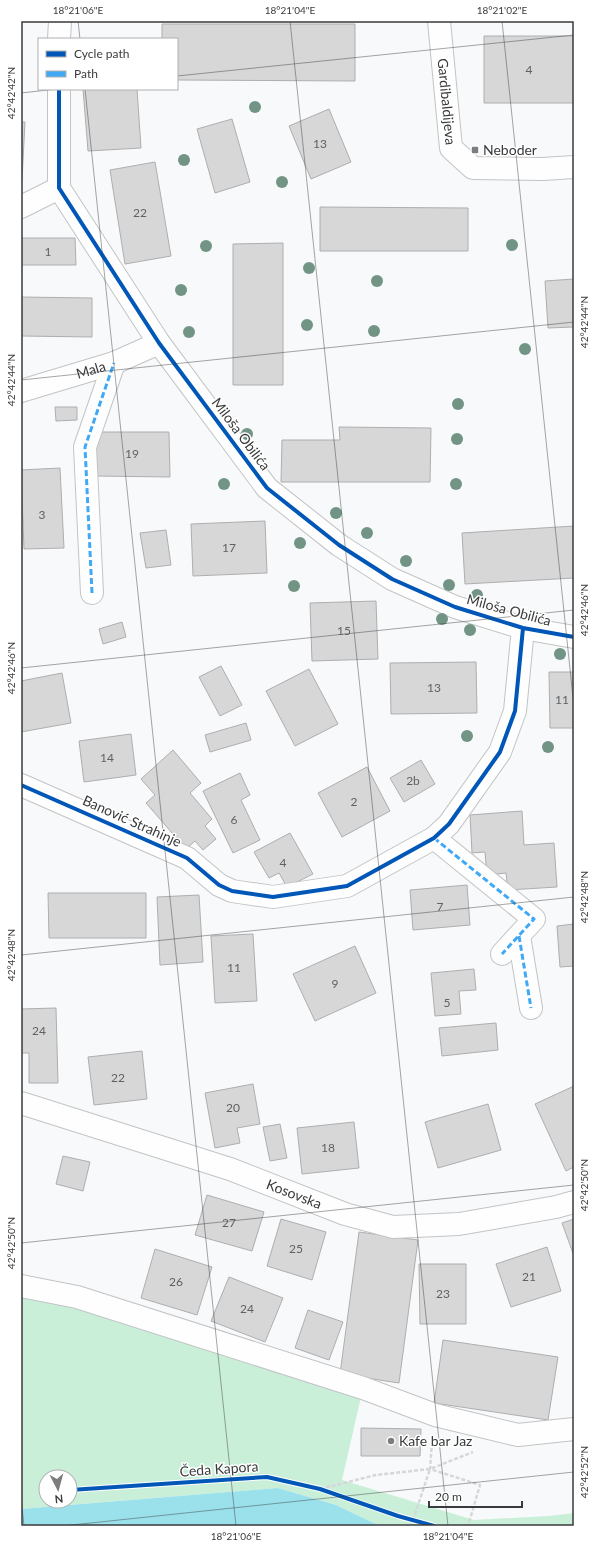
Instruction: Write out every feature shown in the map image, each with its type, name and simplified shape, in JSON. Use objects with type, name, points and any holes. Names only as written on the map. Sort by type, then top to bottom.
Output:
[{"type":"street","points":[[59,38],[60,21]]},
{"type":"street","name":"Gardibaldijeva","points":[[439,21],[451,148],[473,168],[543,169],[574,167]]},
{"type":"street","points":[[21,207],[59,188],[59,90]]},
{"type":"street","name":"Miloša Obilića","points":[[59,188],[159,343],[267,488],[339,545],[392,579],[454,607],[524,628],[574,637]]},
{"type":"street","name":"Mala","points":[[21,391],[114,363],[159,343]]},
{"type":"street","points":[[92,593],[85,447],[114,363]]},
{"type":"street","name":"Banović Strahinje","points":[[21,785],[187,858],[219,885],[232,890],[273,897],[347,886],[434,838],[449,824],[500,752],[515,711],[524,628]]},
{"type":"street","points":[[434,838],[534,919],[502,954]]},
{"type":"street","points":[[519,936],[531,1008]]},
{"type":"street","name":"Kosovska","points":[[21,1103],[207,1162],[345,1214],[393,1227],[459,1224],[556,1207],[574,1202]]},
{"type":"street","points":[[21,1286],[78,1297],[363,1388],[434,1415],[518,1435],[574,1429]]},
{"type":"path","points":[[413,1520],[430,1468],[434,1415]]},
{"type":"path","points":[[320,1489],[376,1475],[430,1468],[474,1452]]},
{"type":"path","points":[[430,1468],[480,1486],[468,1526]]},
{"type":"path","points":[[313,1487],[333,1493]]},
{"type":"path","points":[[406,1518],[420,1522]]},
{"type":"green space","points":[[21,1286],[363,1388],[342,1480],[474,1520],[549,1516],[574,1513],[574,1526],[380,1526],[336,1505],[278,1488],[78,1504],[78,1469],[38,1469],[38,1508],[21,1509]]},
{"type":"water","points":[[278,1488],[336,1505],[380,1526],[21,1526],[21,1509],[38,1508],[38,1509],[78,1509],[78,1504]]},
{"type":"building","points":[[162,24],[355,24],[355,81],[178,80],[178,38],[162,38]]},
{"type":"building","points":[[484,36],[574,36],[574,103],[484,103]]},
{"type":"building","points":[[83,90],[137,90],[141,148],[88,151]]},
{"type":"building","points":[[329,109],[351,162],[311,179],[289,126]]},
{"type":"building","points":[[232,119],[250,182],[215,193],[197,129]]},
{"type":"building","points":[[21,122],[25,122],[22,180],[21,180]]},
{"type":"building","points":[[155,162],[171,256],[125,264],[110,170]]},
{"type":"building","points":[[320,207],[468,208],[468,251],[320,251]]},
{"type":"building","points":[[21,238],[75,238],[76,265],[21,265]]},
{"type":"building","points":[[283,243],[283,385],[233,385],[233,244]]},
{"type":"building","points":[[574,279],[574,327],[548,328],[545,281]]},
{"type":"building","points":[[21,297],[92,298],[92,337],[21,336]]},
{"type":"building","points":[[55,407],[77,407],[77,420],[56,421]]},
{"type":"building","points":[[339,427],[431,428],[430,482],[281,482],[282,440],[340,440]]},
{"type":"building","points":[[95,432],[169,432],[170,477],[95,476]]},
{"type":"building","points":[[60,468],[64,548],[24,549],[21,470]]},
{"type":"building","points":[[265,521],[267,573],[193,576],[191,524]]},
{"type":"building","points":[[574,526],[574,578],[465,584],[462,533]]},
{"type":"building","points":[[166,530],[171,565],[146,568],[140,533]]},
{"type":"building","points":[[376,601],[378,659],[312,661],[310,603]]},
{"type":"building","points":[[122,622],[126,637],[103,644],[99,629]]},
{"type":"building","points":[[476,662],[477,713],[391,714],[390,663]]},
{"type":"building","points":[[221,666],[242,705],[220,716],[199,677]]},
{"type":"building","points":[[309,669],[338,724],[295,746],[266,691]]},
{"type":"building","points":[[549,672],[574,672],[574,728],[550,728]]},
{"type":"building","points":[[62,673],[71,723],[21,732],[21,681]]},
{"type":"building","points":[[246,723],[251,740],[210,752],[205,735]]},
{"type":"building","points":[[131,734],[136,775],[84,782],[79,741]]},
{"type":"building","points":[[173,750],[201,783],[190,793],[212,819],[205,826],[216,839],[203,850],[195,841],[186,849],[146,803],[155,795],[141,779]]},
{"type":"building","points":[[421,760],[435,784],[404,802],[390,778]]},
{"type":"building","points":[[367,767],[390,811],[342,837],[318,793]]},
{"type":"building","points":[[240,773],[250,795],[241,800],[260,840],[233,853],[203,791]]},
{"type":"building","points":[[522,811],[524,845],[554,843],[557,887],[508,890],[506,873],[487,875],[485,852],[472,853],[470,815]]},
{"type":"building","points":[[290,833],[313,874],[287,887],[279,873],[269,878],[254,852]]},
{"type":"building","points":[[467,885],[470,925],[413,930],[410,890]]},
{"type":"building","points":[[48,893],[146,893],[146,938],[49,938]]},
{"type":"building","points":[[199,895],[203,962],[160,965],[157,897]]},
{"type":"building","points":[[574,924],[574,966],[560,967],[557,926]]},
{"type":"building","points":[[253,934],[257,1001],[215,1003],[211,936]]},
{"type":"building","points":[[355,946],[376,993],[315,1021],[293,974]]},
{"type":"building","points":[[474,969],[476,990],[459,991],[461,1014],[435,1016],[431,973]]},
{"type":"building","points":[[56,1008],[58,1083],[29,1083],[29,1053],[21,1053],[21,1009]]},
{"type":"building","points":[[496,1023],[498,1050],[442,1056],[439,1028]]},
{"type":"building","points":[[142,1051],[147,1099],[94,1105],[88,1057]]},
{"type":"building","points":[[253,1084],[260,1124],[237,1128],[240,1143],[215,1148],[205,1093]]},
{"type":"building","points":[[574,1086],[574,1167],[566,1171],[535,1104]]},
{"type":"building","points":[[488,1104],[501,1150],[438,1168],[425,1122]]},
{"type":"building","points":[[354,1122],[359,1168],[302,1174],[297,1128]]},
{"type":"building","points":[[280,1124],[287,1158],[270,1161],[263,1127]]},
{"type":"building","points":[[63,1156],[90,1162],[83,1191],[56,1184]]},
{"type":"building","points":[[207,1195],[264,1212],[252,1251],[195,1235]]},
{"type":"building","points":[[281,1219],[326,1232],[312,1280],[267,1266]]},
{"type":"building","points":[[574,1219],[574,1256],[562,1223]]},
{"type":"building","points":[[359,1232],[418,1240],[399,1383],[340,1374]]},
{"type":"building","points":[[547,1247],[561,1291],[511,1307],[496,1264]]},
{"type":"building","points":[[155,1249],[212,1267],[197,1315],[141,1298]]},
{"type":"building","points":[[419,1264],[466,1264],[466,1324],[420,1324]]},
{"type":"building","points":[[229,1277],[283,1298],[265,1342],[211,1321]]},
{"type":"building","points":[[308,1310],[343,1322],[329,1360],[295,1348]]},
{"type":"building","points":[[443,1340],[558,1357],[548,1420],[434,1403]]},
{"type":"building","points":[[361,1428],[421,1429],[420,1456],[361,1456]]},
{"type":"marked path","points":[[92,593],[85,447],[114,363]]},
{"type":"marked path","points":[[434,838],[534,919],[502,954]]},
{"type":"marked path","points":[[519,936],[531,1008]]},
{"type":"cycle path","points":[[59,90],[59,188],[159,343],[267,488],[339,545],[392,579],[455,607],[523,628],[574,637]]},
{"type":"cycle path","points":[[21,785],[187,858],[219,885],[232,891],[273,897],[347,886],[434,838],[449,824],[500,752],[515,711],[523,628]]},
{"type":"cycle path","name":"Čeda Kapora","points":[[78,1489],[267,1477],[320,1489],[398,1516],[434,1526]]},
{"type":"place","name":"Neboder","points":[[475,150]]},
{"type":"place","name":"Kafe bar Jaz","points":[[391,1441]]}]
